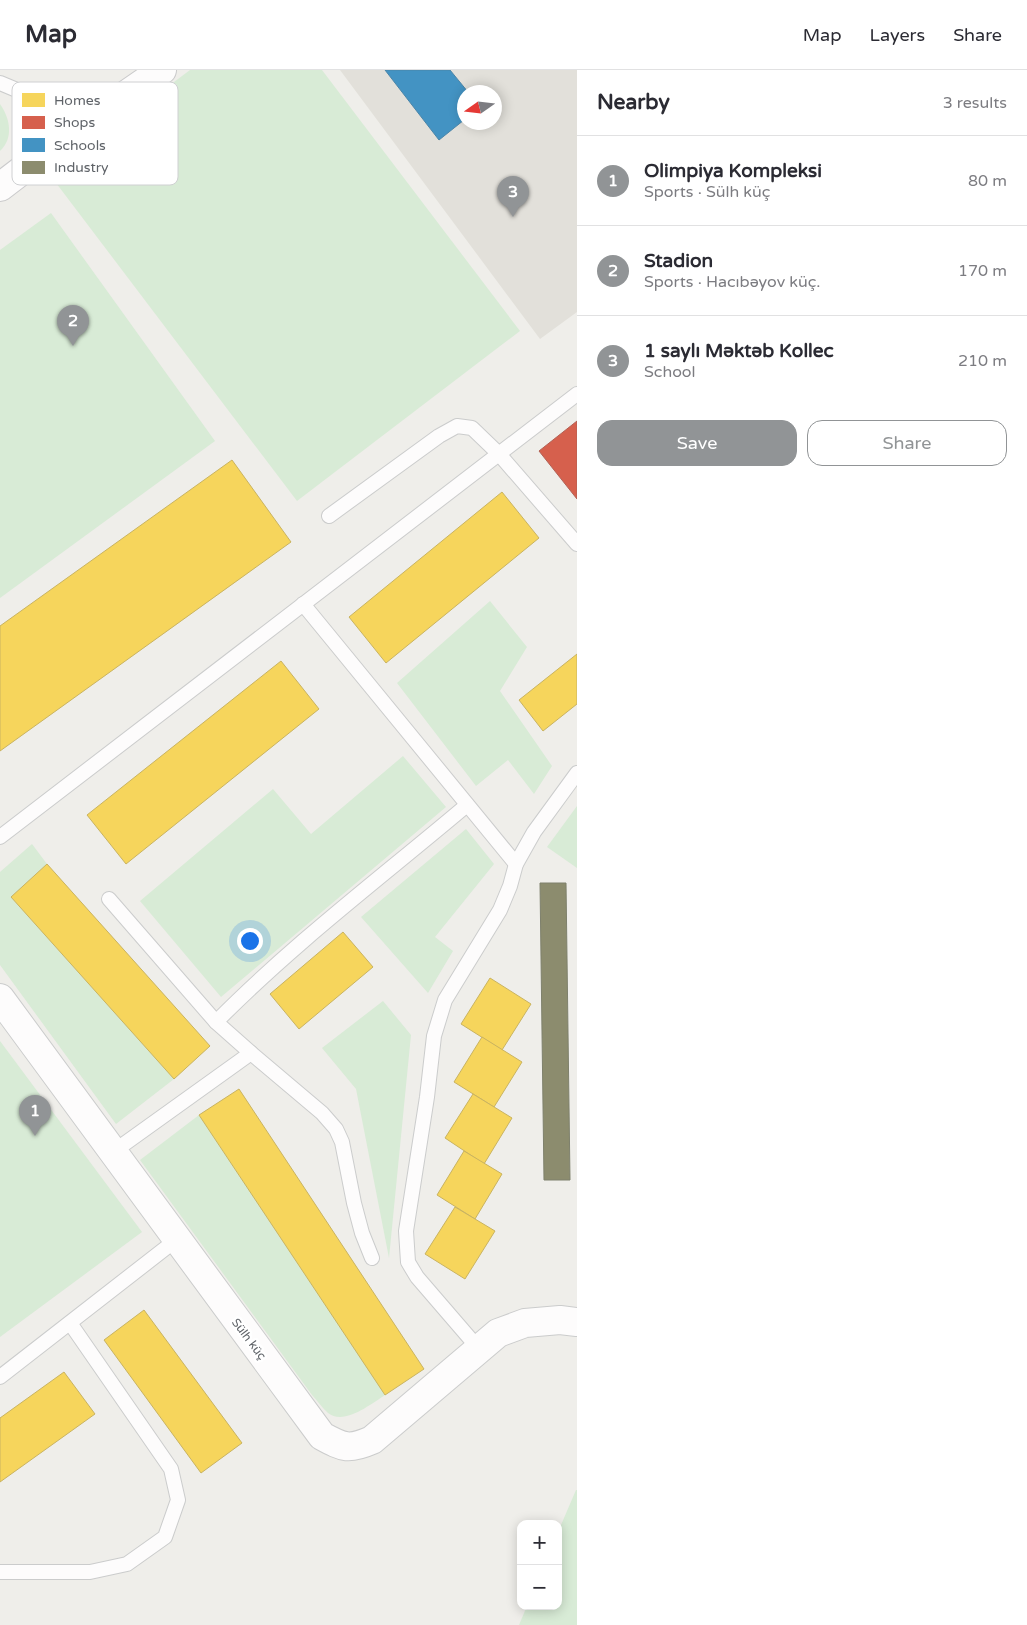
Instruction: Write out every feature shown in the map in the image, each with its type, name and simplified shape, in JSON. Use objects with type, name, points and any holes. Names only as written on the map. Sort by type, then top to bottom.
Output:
[{"type":"street","points":[[145,82],[162,70]]},
{"type":"street","points":[[0,186],[12,177]]},
{"type":"street","name":"Sülh küç","points":[[0,998],[176,1240],[322,1436],[339,1445],[356,1447],[372,1440],[498,1333],[525,1323],[560,1320],[577,1322]]},
{"type":"lane","points":[[0,83],[12,88]]},
{"type":"lane","points":[[0,837],[577,394]]},
{"type":"lane","points":[[329,516],[439,436],[457,426],[472,428],[499,454],[577,544]]},
{"type":"lane","points":[[303,604],[516,864]]},
{"type":"lane","points":[[479,1349],[417,1277],[408,1262],[406,1231],[427,1096],[434,1036],[445,1000],[500,910],[510,886],[516,864],[534,832],[577,773]]},
{"type":"lane","points":[[216,1022],[249,989],[305,940],[467,805]]},
{"type":"lane","points":[[109,899],[216,1022],[322,1113],[336,1129],[342,1142],[362,1233],[372,1258]]},
{"type":"lane","points":[[113,1152],[251,1053]]},
{"type":"lane","points":[[0,1377],[176,1240]]},
{"type":"lane","points":[[0,1572],[90,1572],[127,1564],[165,1537],[178,1500],[172,1469],[70,1323]]},
{"type":"shaded area","points":[[340,70],[577,70],[577,312],[540,339]]},
{"type":"green space","points":[[190,70],[322,70],[520,331],[297,501],[58,185],[178,185],[178,82],[174,82]]},
{"type":"green space","points":[[0,104],[6,115],[9,134],[0,151]]},
{"type":"green space","points":[[51,213],[215,441],[0,598],[0,250]]},
{"type":"green space","points":[[490,601],[527,647],[500,691],[552,766],[534,794],[508,760],[476,786],[397,683]]},
{"type":"green space","points":[[403,756],[446,807],[221,997],[140,901],[273,789],[311,834]]},
{"type":"green space","points":[[577,806],[577,868],[547,847]]},
{"type":"green space","points":[[466,829],[494,864],[435,937],[453,951],[428,993],[361,917]]},
{"type":"green space","points":[[32,844],[47,864],[11,897],[174,1079],[116,1124],[0,965],[0,872]]},
{"type":"green space","points":[[383,1001],[411,1035],[389,1258],[356,1089],[322,1048]]},
{"type":"green space","points":[[0,1041],[142,1232],[0,1337]]},
{"type":"green space","points":[[199,1115],[385,1395],[365,1408],[342,1417],[334,1416],[324,1409],[140,1160]]},
{"type":"green space","points":[[577,1490],[577,1625],[519,1625],[525,1610],[562,1610],[562,1523]]},
{"type":"building: Homes","points":[[232,460],[291,542],[0,751],[0,626]]},
{"type":"building: Homes","points":[[502,492],[539,538],[386,663],[349,617]]},
{"type":"building: Homes","points":[[577,654],[577,704],[543,731],[519,700]]},
{"type":"building: Homes","points":[[281,661],[319,709],[126,864],[87,815]]},
{"type":"building: Homes","points":[[47,864],[210,1046],[174,1079],[11,897]]},
{"type":"building: Homes","points":[[343,932],[373,967],[299,1029],[270,994]]},
{"type":"building: Homes","points":[[490,978],[531,1004],[502,1050],[461,1024]]},
{"type":"building: Homes","points":[[482,1037],[522,1062],[494,1107],[454,1082]]},
{"type":"building: Homes","points":[[239,1089],[424,1369],[385,1395],[199,1115]]},
{"type":"building: Homes","points":[[473,1094],[512,1118],[484,1164],[445,1138]]},
{"type":"building: Homes","points":[[464,1151],[502,1174],[475,1219],[437,1195]]},
{"type":"building: Homes","points":[[455,1207],[495,1231],[465,1279],[425,1254]]},
{"type":"building: Homes","points":[[144,1310],[242,1443],[201,1473],[104,1340]]},
{"type":"building: Homes","points":[[64,1372],[95,1414],[0,1482],[0,1418]]},
{"type":"building: Shops","points":[[577,421],[577,499],[539,451]]},
{"type":"building: Schools","points":[[385,70],[450,70],[462,85],[457,85],[457,126],[439,140]]},
{"type":"building: Industry","points":[[540,883],[566,883],[570,1180],[544,1180]]},
{"type":"place","name":"1 saylı Məktəb Kollec","points":[[513,217]]},
{"type":"place","name":"Stadion","points":[[73,346]]},
{"type":"place","name":"Olimpiya Kompleksi","points":[[35,1136]]}]
